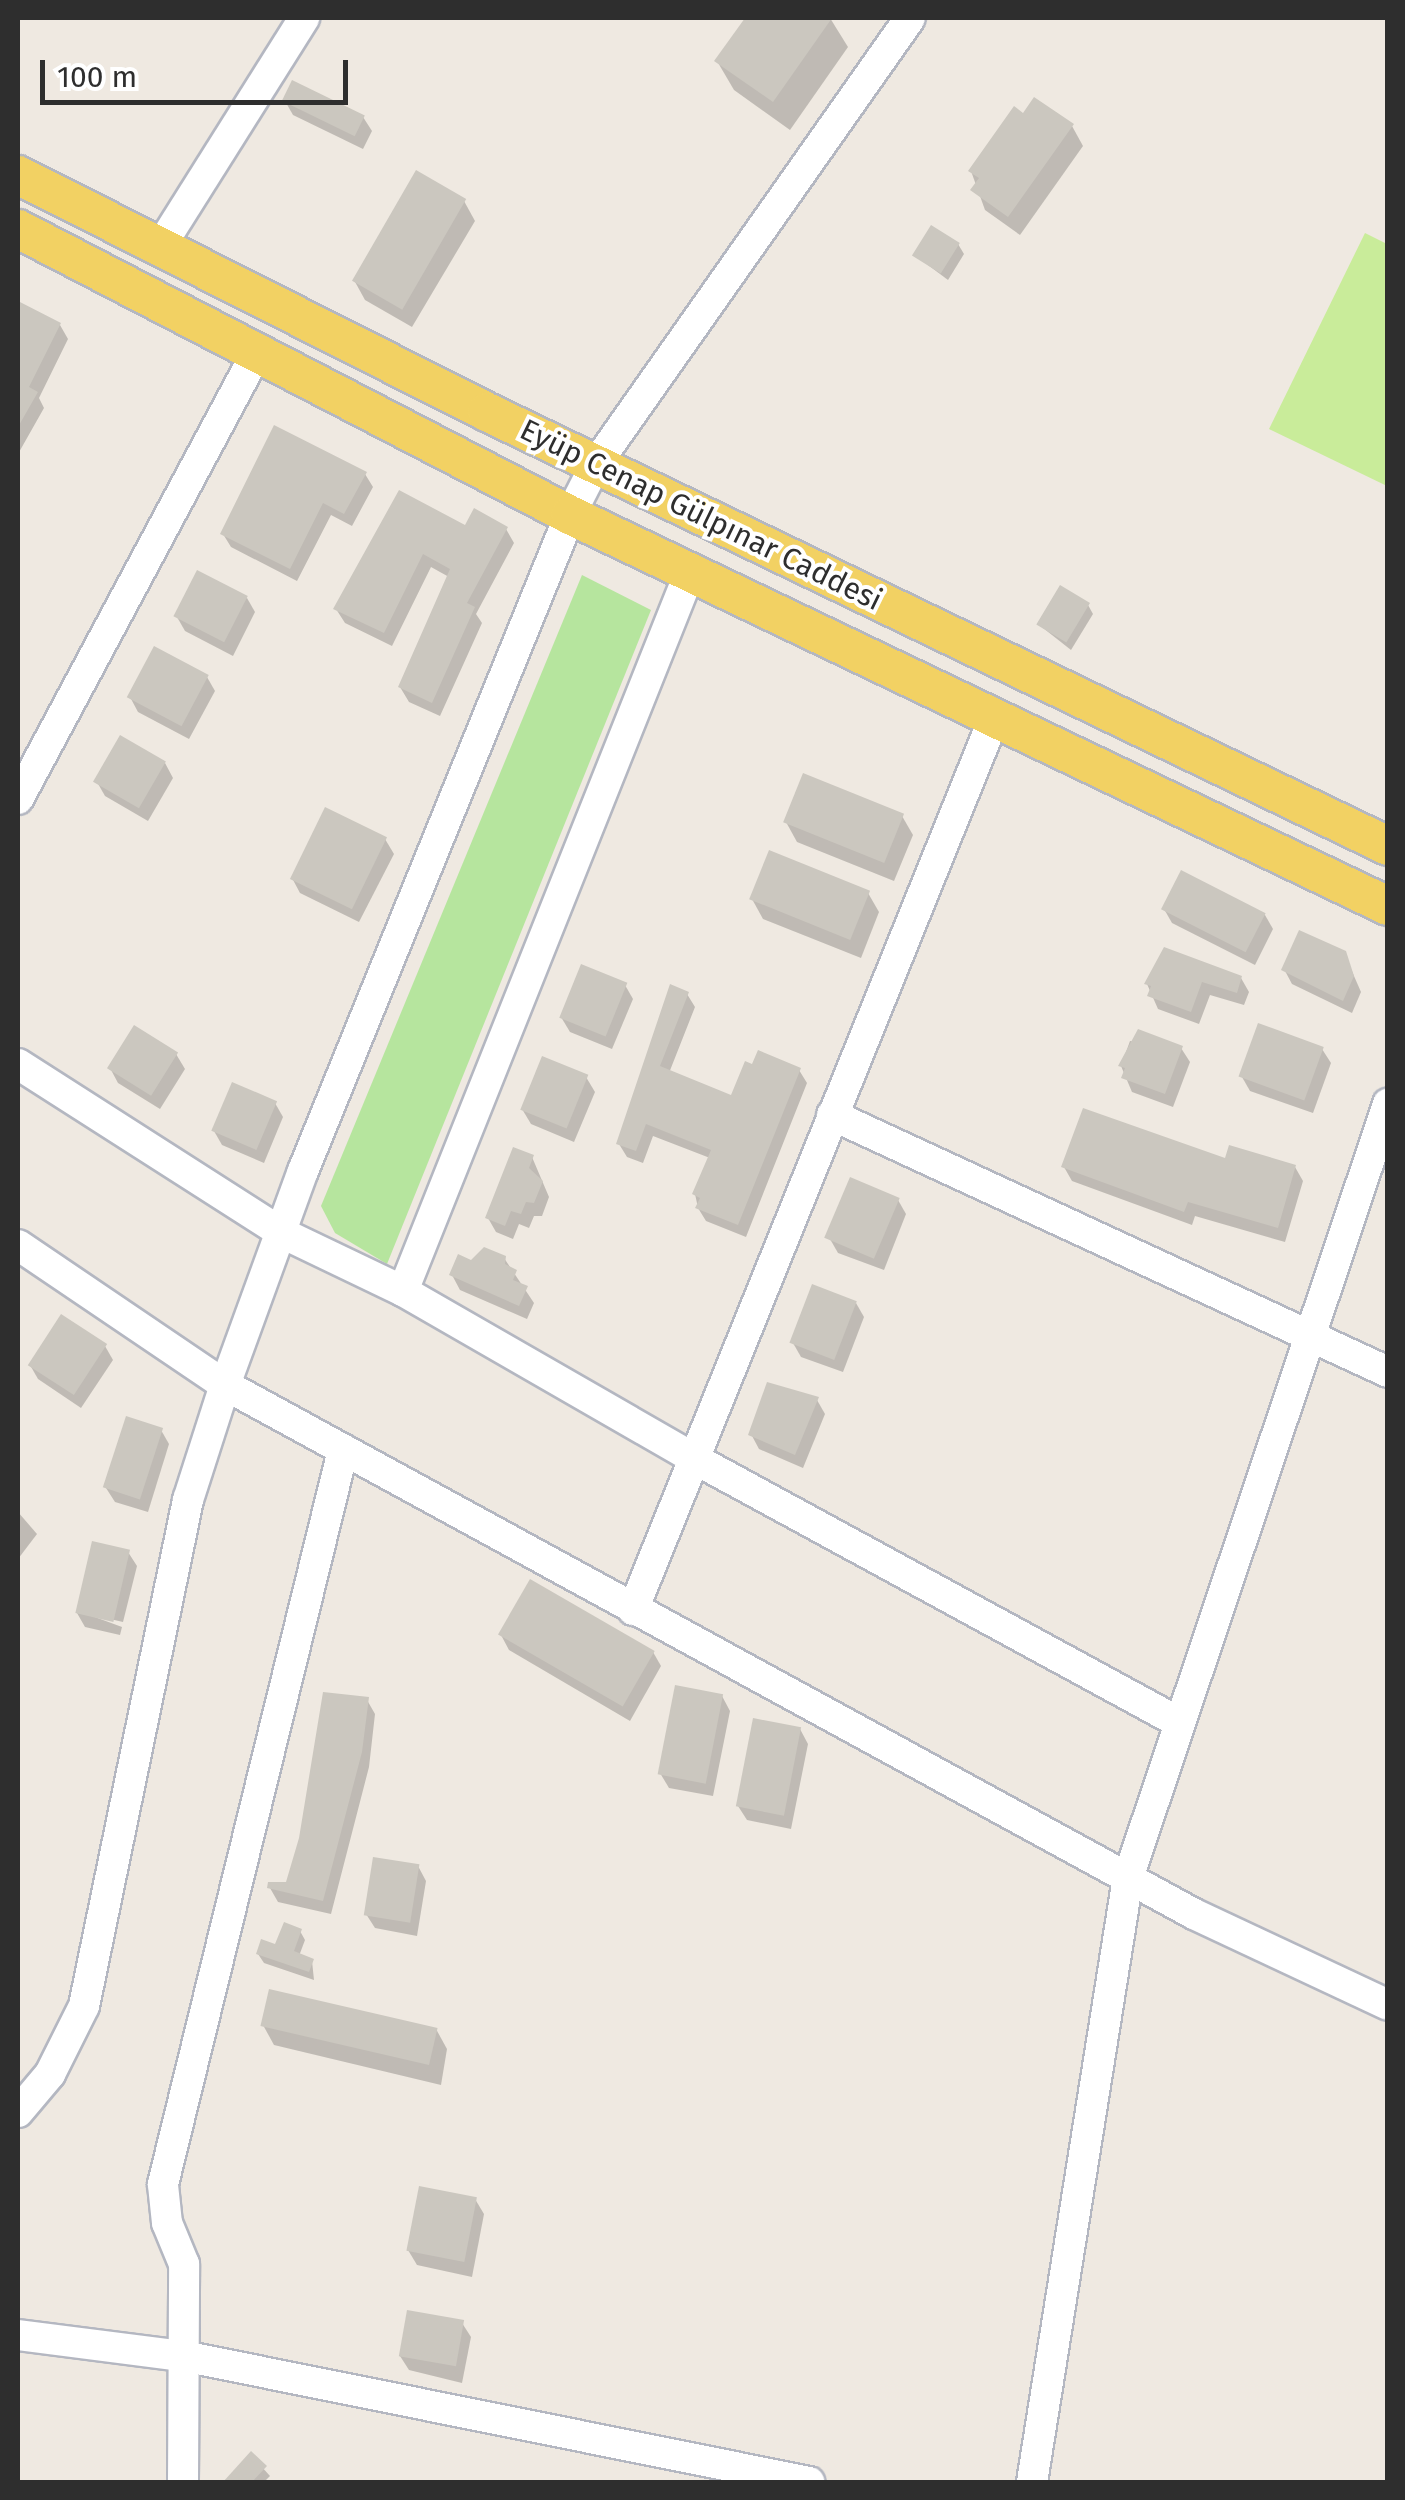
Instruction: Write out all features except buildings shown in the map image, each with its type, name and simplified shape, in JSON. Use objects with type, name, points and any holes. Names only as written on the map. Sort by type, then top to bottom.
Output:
[{"type":"main road","name":"Eyüp Cenap Gülpınar Caddesi","points":[[18,175],[596,464],[1388,846]]},
{"type":"main road","points":[[18,229],[570,515],[1388,906]]},
{"type":"street","points":[[160,247],[304,18]]},
{"type":"street","points":[[18,2112],[50,2074],[84,2006],[188,1500],[224,1385],[570,515],[596,464],[910,18]]},
{"type":"street","points":[[18,799],[256,354]]},
{"type":"street","points":[[403,1290],[690,572]]},
{"type":"street","points":[[633,1610],[995,716]]},
{"type":"street","points":[[18,1064],[282,1233],[403,1290],[693,1458],[1180,1723]]},
{"type":"street","points":[[1032,2482],[1128,1878],[1388,1104]]},
{"type":"street","points":[[832,1115],[1388,1372]]},
{"type":"street","points":[[18,1245],[224,1385],[1128,1878],[1388,2006]]},
{"type":"street","points":[[183,2482],[184,2264],[167,2223],[163,2184],[343,1450]]},
{"type":"street","points":[[18,2336],[182,2356],[809,2482]]},
{"type":"green space","points":[[1365,233],[1387,244],[1387,486],[1269,429]]},
{"type":"green space","points":[[582,575],[651,610],[387,1264],[335,1233],[321,1206]]}]
